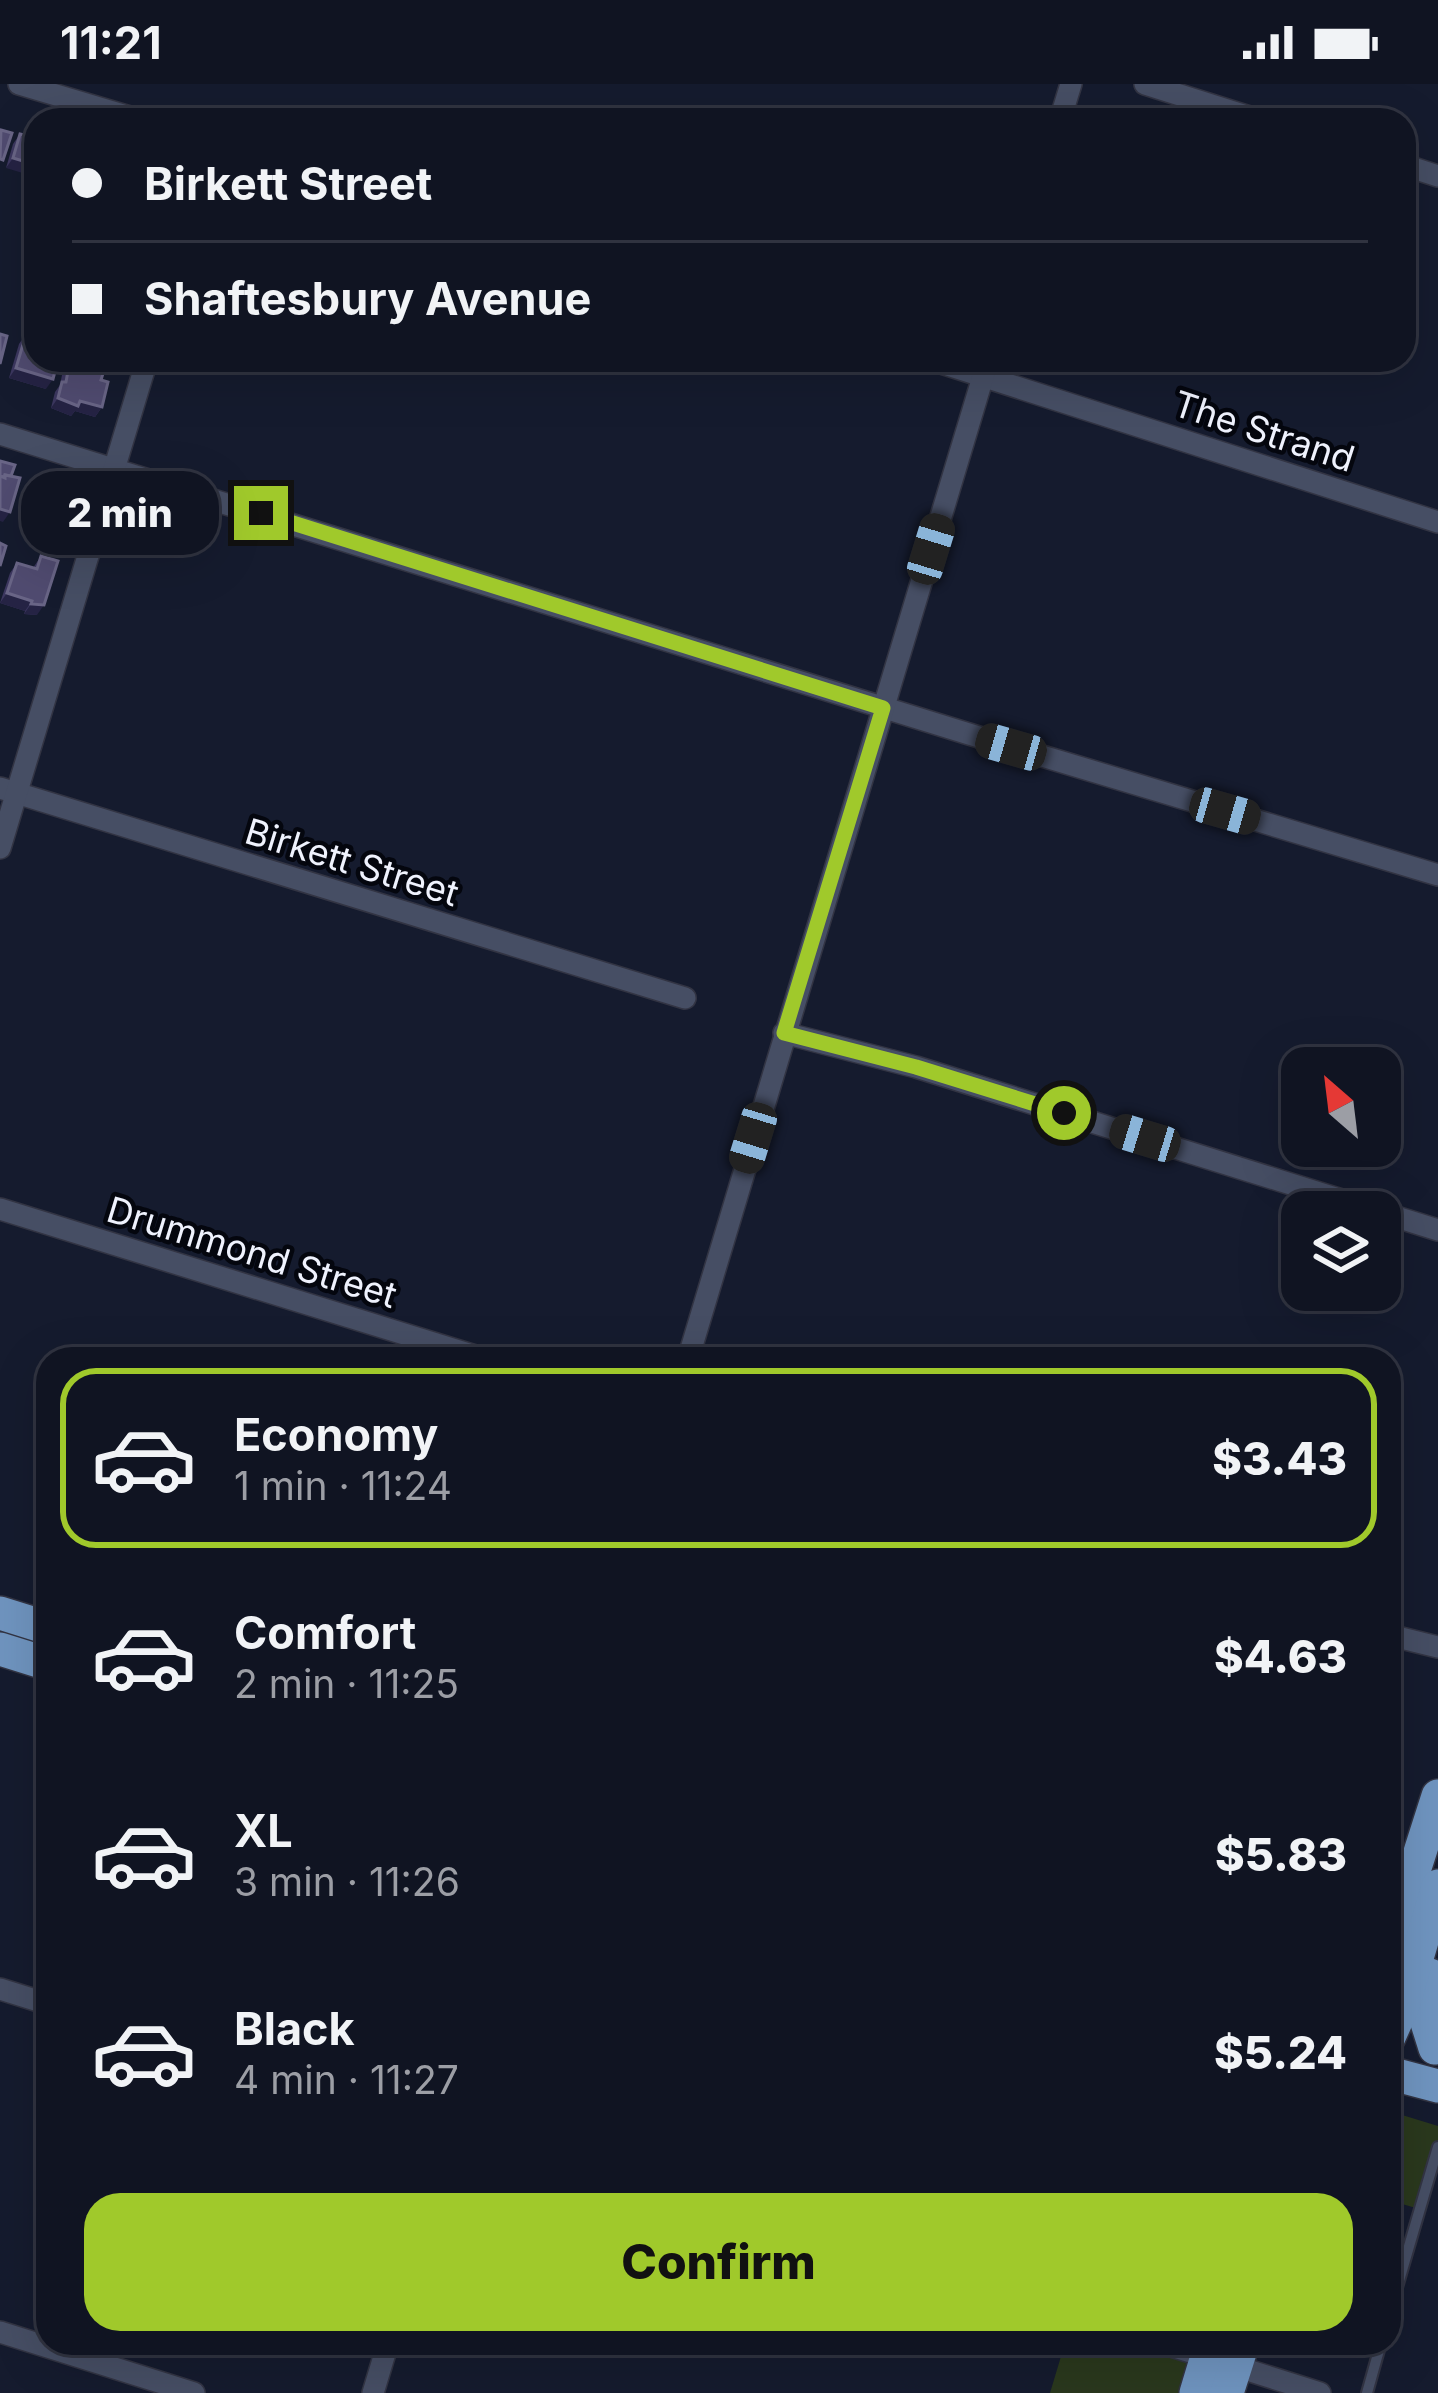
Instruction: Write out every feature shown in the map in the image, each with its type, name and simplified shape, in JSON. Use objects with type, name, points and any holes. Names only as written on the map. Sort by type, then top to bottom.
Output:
[{"type":"main road","points":[[0,1613],[36,1624]]},
{"type":"main road","points":[[0,1649],[36,1660]]},
{"type":"main road","points":[[1401,1912],[1438,1796]]},
{"type":"main road","points":[[1401,2010],[1438,1886]]},
{"type":"main road","points":[[1436,2048],[1422,2007],[1438,1944]]},
{"type":"main road","points":[[1401,2037],[1436,2048]]},
{"type":"main road","points":[[1401,2076],[1438,2086]]},
{"type":"main road","points":[[1196,2393],[1224,2360]]},
{"type":"street","points":[[19,84],[100,108]]},
{"type":"street","points":[[1144,84],[1221,108]]},
{"type":"street","points":[[0,848],[8,791],[143,372]]},
{"type":"street","points":[[692,1347],[985,372]]},
{"type":"street","name":"The Strand","points":[[998,372],[1438,522]]},
{"type":"street","points":[[0,434],[883,708],[1438,874]]},
{"type":"street","name":"Birkett Street","points":[[8,791],[685,998]]},
{"type":"street","points":[[784,1033],[916,1067],[1438,1230]]},
{"type":"street","name":"Drummond Street","points":[[0,1209],[446,1347]]},
{"type":"street","points":[[1401,1637],[1438,1647]]},
{"type":"street","points":[[0,1989],[36,2000]]},
{"type":"street","points":[[0,2332],[36,2343]]},
{"type":"street","points":[[73,2355],[194,2393]]},
{"type":"street","points":[[373,2393],[384,2355]]},
{"type":"street","points":[[1224,2360],[1320,2393]]},
{"type":"lane","points":[[1401,2274],[1438,2147]]},
{"type":"lane","points":[[1367,2393],[1378,2355]]},
{"type":"green space","points":[[1401,2115],[1438,2126],[1438,2147],[1419,2209],[1401,2204]]},
{"type":"green space","points":[[1061,2355],[1189,2355],[1179,2393],[1050,2393]]},
{"type":"building","points":[[1,130],[12,133],[3,160],[0,159]]},
{"type":"building","points":[[20,134],[24,135],[24,161],[13,158]]},
{"type":"building","points":[[0,334],[7,336],[0,364]]},
{"type":"building","points":[[24,341],[24,370],[16,368]]},
{"type":"building","points":[[68,372],[103,372],[101,380],[108,382],[102,407],[80,401],[78,406],[58,398]]},
{"type":"building","points":[[0,461],[15,465],[11,476],[0,476]]},
{"type":"building","points":[[0,476],[20,478],[10,512],[0,509]]},
{"type":"building","points":[[42,485],[59,490],[58,496],[70,500],[60,532],[30,523]]},
{"type":"building","points":[[41,556],[58,561],[44,605],[7,593],[17,563],[37,569]]},
{"type":"route","points":[[261,513],[883,708],[784,1033],[1064,1113]]}]
